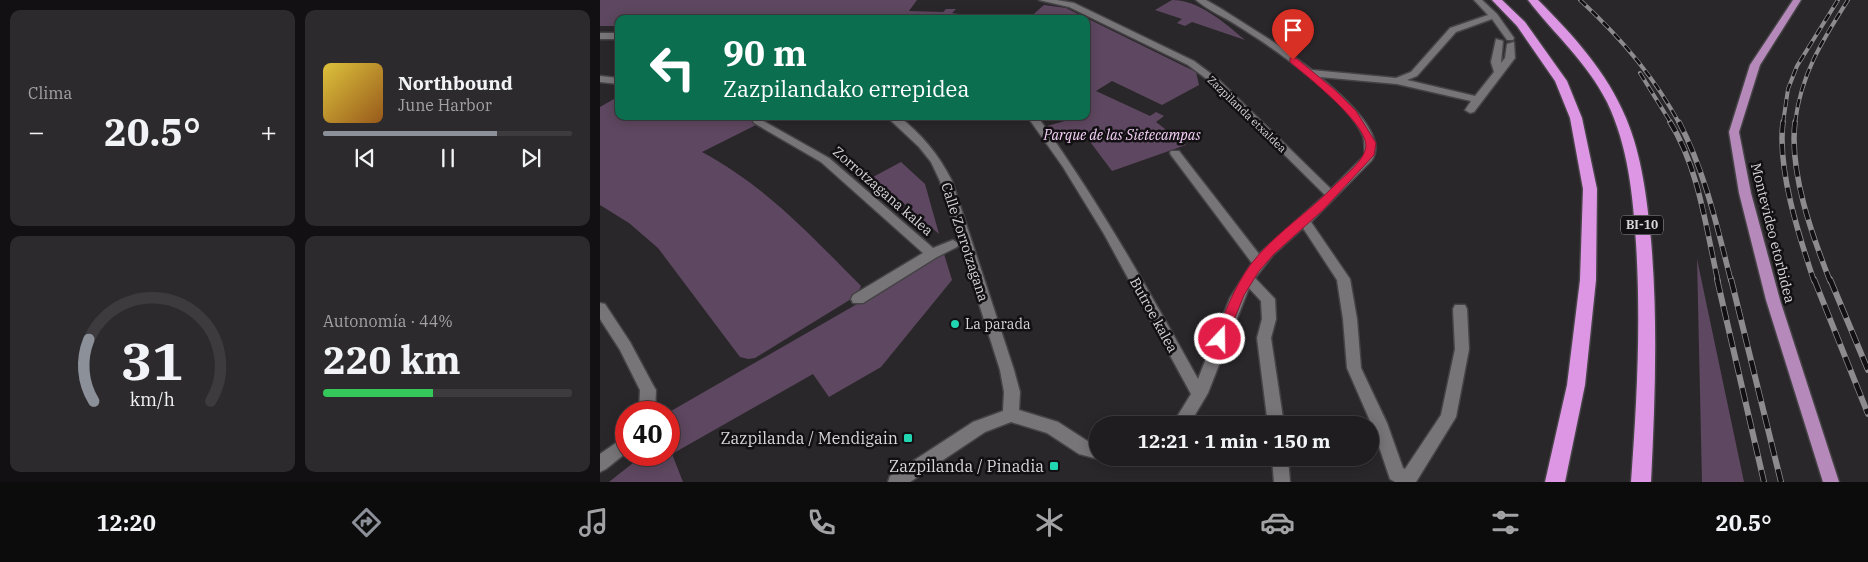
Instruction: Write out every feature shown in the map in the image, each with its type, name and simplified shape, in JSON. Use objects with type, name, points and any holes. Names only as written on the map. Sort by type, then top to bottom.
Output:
[{"type":"highway","points":[[1497,0],[1521,24],[1561,81],[1576,118],[1590,188],[1588,280],[1576,385],[1555,482]]},
{"type":"highway","name":"BI-10","points":[[1533,0],[1556,22],[1600,81],[1620,118],[1640,192],[1648,306],[1646,413],[1640,482]]},
{"type":"main road","name":"Montevideo etorbidea","points":[[1797,0],[1755,64],[1734,132],[1745,193],[1773,300],[1831,482]]},
{"type":"street","name":"Zazpilanda etxaldea","points":[[1043,0],[1071,5],[1192,63],[1215,81],[1331,195]]},
{"type":"street","points":[[1186,416],[1199,394],[1226,322],[1248,279],[1259,263],[1370,155],[1371,143],[1352,113],[1309,73],[1266,38],[1201,0]]},
{"type":"street","points":[[1470,110],[1510,58],[1510,41],[1494,16],[1478,0]]},
{"type":"street","points":[[1397,81],[1414,74],[1453,30],[1494,16]]},
{"type":"street","points":[[600,36],[615,36]]},
{"type":"street","points":[[1498,72],[1496,62],[1499,42]]},
{"type":"street","points":[[1309,73],[1397,81],[1477,99]]},
{"type":"street","points":[[600,79],[615,81]]},
{"type":"street","name":"Calle Zorrotzagana","points":[[895,120],[923,145],[943,174],[958,213],[1007,370],[1012,392],[1011,415]]},
{"type":"street","name":"Butroe kalea","points":[[1035,120],[1068,166],[1110,234],[1199,394]]},
{"type":"street","name":"Zorrotzagana kalea","points":[[759,122],[825,160],[932,254]]},
{"type":"street","points":[[1175,153],[1259,263]]},
{"type":"street","points":[[1304,221],[1343,279],[1350,319],[1354,368],[1379,422],[1396,473],[1404,478],[1410,476],[1448,417],[1462,349],[1460,309]]},
{"type":"street","points":[[858,298],[932,254],[954,244]]},
{"type":"street","points":[[1248,279],[1268,298],[1269,319],[1264,338],[1275,416]]},
{"type":"street","points":[[600,308],[625,346],[648,390],[648,401]]},
{"type":"street","points":[[896,482],[979,427],[1011,415],[1052,427],[1089,450]]},
{"type":"street","points":[[600,464],[615,452]]},
{"type":"street","points":[[1281,466],[1282,482]]},
{"type":"green space","points":[[600,0],[917,0],[909,11],[943,12],[946,9],[956,9],[952,13],[964,15],[615,15],[615,26],[600,26]]},
{"type":"green space","points":[[1172,0],[1182,1],[1202,8],[1245,40],[1192,22],[1185,26],[1177,23],[1182,19],[1155,10]]},
{"type":"green space","name":"Parque de las Sietecampas","points":[[1044,5],[1066,8],[1080,15],[1033,15]]},
{"type":"green space","name":"Parque de las Sietecampas","points":[[1090,20],[1196,72],[1199,85],[1162,105],[1112,81],[1096,91],[1150,116],[1156,112],[1164,116],[1156,122],[1186,145],[1112,171],[1082,131],[1058,139],[1047,126],[1068,120],[1090,120]]},
{"type":"green space","points":[[615,98],[615,120],[766,120],[702,152],[726,166],[767,196],[805,230],[861,286],[856,296],[755,358],[740,357],[658,248],[629,223],[600,205],[600,107]]},
{"type":"green space","points":[[901,162],[925,184],[939,234],[873,177]]},
{"type":"green space","points":[[944,254],[952,280],[881,367],[829,397],[813,374],[680,449],[680,406]]},
{"type":"green space","points":[[1697,259],[1744,482],[1702,482]]},
{"type":"green space","points":[[629,466],[677,466],[683,482],[609,482]]},
{"type":"railway","points":[[1580,0],[1635,57],[1679,123]]},
{"type":"railway","points":[[1783,123],[1788,89],[1797,66],[1838,0]]},
{"type":"railway","points":[[1795,123],[1802,89],[1814,58],[1848,0]]},
{"type":"railway","points":[[1640,73],[1671,123]]},
{"type":"railway","points":[[1670,122],[1680,140],[1695,179],[1718,281]]},
{"type":"railway","points":[[1679,122],[1703,180],[1731,281]]},
{"type":"railway","points":[[1783,122],[1783,160],[1786,181],[1796,223],[1814,281]]},
{"type":"railway","points":[[1795,122],[1795,161],[1799,182],[1809,224],[1830,281]]},
{"type":"railway","points":[[1717,279],[1764,482]]},
{"type":"railway","points":[[1731,279],[1781,482]]},
{"type":"railway","points":[[1814,279],[1868,414]]},
{"type":"railway","points":[[1830,279],[1868,370]]},
{"type":"place","name":"La parada","points":[[955,324]]},
{"type":"place","name":"Zazpilanda / Mendigain","points":[[908,438]]},
{"type":"place","name":"Zazpilanda / Pinadia","points":[[1054,466]]},
{"type":"route","points":[[1220,339],[1238,294],[1255,268],[1270,251],[1321,206],[1370,155],[1371,143],[1352,113],[1332,93],[1293,60]]}]
